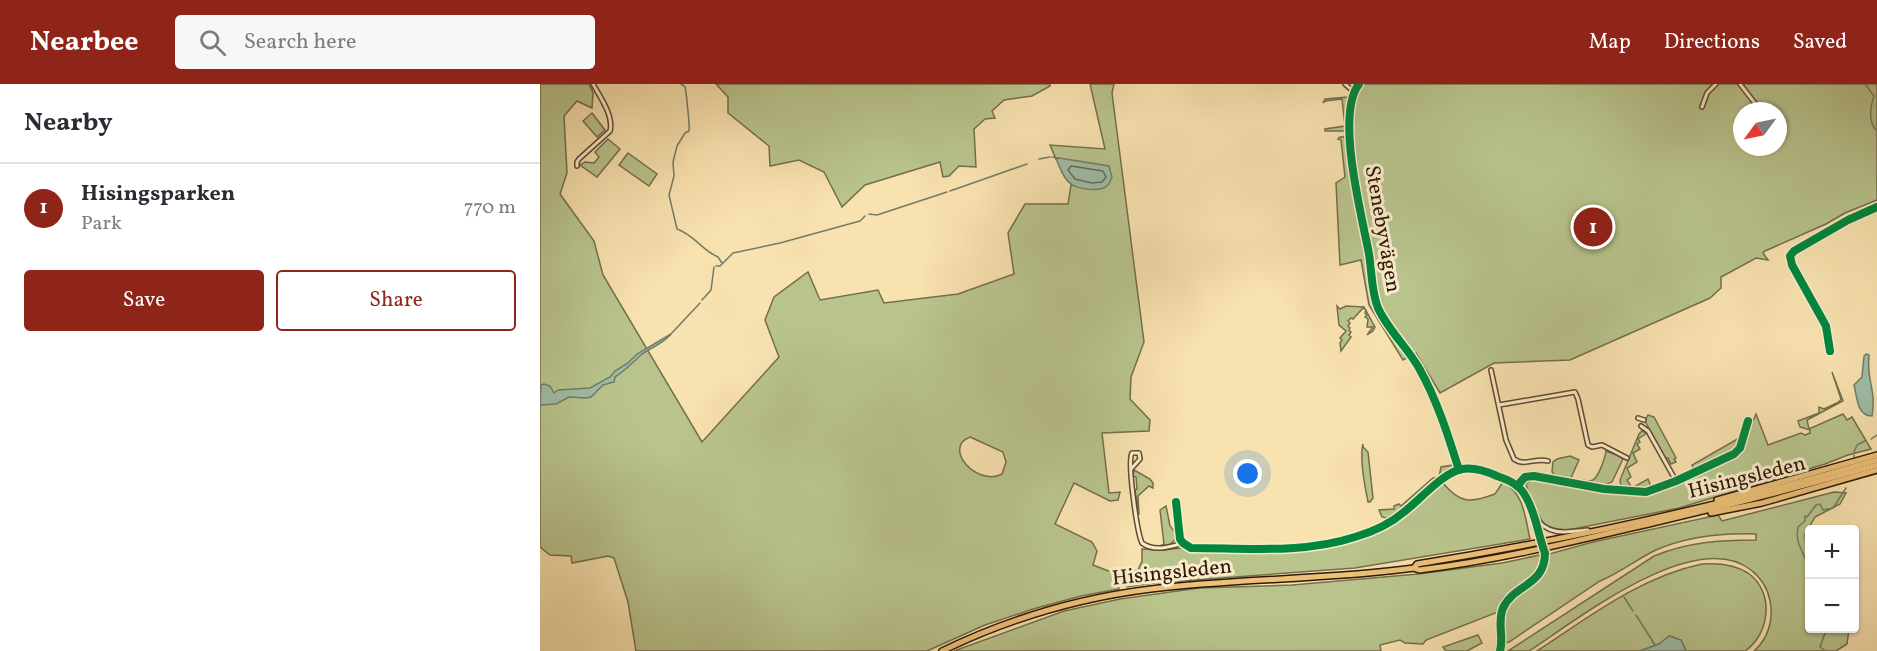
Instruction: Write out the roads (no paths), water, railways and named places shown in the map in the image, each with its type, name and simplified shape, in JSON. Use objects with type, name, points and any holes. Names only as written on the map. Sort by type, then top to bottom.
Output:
[{"type":"highway","points":[[1659,519],[1877,455]]},
{"type":"highway","name":"Hisingsleden","points":[[1787,488],[1877,460]]},
{"type":"highway","name":"Hisingsleden","points":[[942,651],[1013,621],[1107,596],[1173,587],[1414,568],[1417,564],[1542,546],[1877,465]]},
{"type":"highway","points":[[1659,519],[1678,520],[1762,503],[1877,470]]},
{"type":"highway","name":"Hisingsleden","points":[[1542,546],[1594,531],[1659,519]]},
{"type":"street","points":[[577,166],[579,159],[611,128],[604,106],[593,84]]},
{"type":"street","points":[[1345,84],[1354,92]]},
{"type":"street","name":"Stenebyvägen","points":[[1359,84],[1354,92],[1350,134],[1359,208],[1369,255],[1374,295],[1383,316],[1415,362],[1428,387],[1443,420],[1459,470]]},
{"type":"street","points":[[1702,107],[1707,93],[1716,84]]},
{"type":"street","points":[[1740,84],[1754,102]]},
{"type":"street","points":[[1830,351],[1826,326],[1792,265],[1790,256],[1794,251],[1848,220],[1877,207]]},
{"type":"street","points":[[1491,370],[1506,440],[1514,459],[1523,463],[1548,461]]},
{"type":"street","points":[[1499,405],[1575,392],[1588,445],[1592,447],[1602,445],[1627,458]]},
{"type":"street","points":[[1638,417],[1644,420]]},
{"type":"street","points":[[1641,426],[1648,430],[1676,481]]},
{"type":"street","points":[[1517,486],[1525,477],[1534,476],[1604,489],[1635,492],[1652,490],[1729,458],[1740,448],[1747,430]]},
{"type":"street","points":[[1131,469],[1140,459],[1139,453],[1132,453],[1130,457],[1131,469],[1139,535],[1142,543],[1148,547],[1161,548],[1183,543]]},
{"type":"street","points":[[1176,502],[1180,539],[1191,548],[1252,549],[1324,544],[1354,538],[1392,521],[1442,480],[1459,470],[1471,468],[1507,479],[1517,486],[1527,498],[1545,561],[1541,572],[1534,580],[1511,598],[1503,608],[1500,620],[1500,651]]},
{"type":"street","points":[[1533,516],[1544,528],[1556,532],[1594,531]]},
{"type":"water","points":[[1056,159],[1109,166],[1112,179],[1108,185],[1100,189],[1084,189],[1074,186],[1064,176]]},
{"type":"water","points":[[671,334],[642,354],[615,377],[614,382],[603,385],[591,397],[569,397],[556,404],[540,405],[541,385],[550,386],[554,393],[558,390],[590,388],[610,377],[637,354]]},
{"type":"water","points":[[1866,354],[1869,355],[1872,416],[1863,413],[1854,385],[1862,377]]},
{"type":"water","points":[[1669,636],[1681,640],[1686,651],[1640,651],[1659,644]]},
{"type":"waterway","points":[[681,84],[686,90],[689,131],[685,133],[677,146],[673,162],[674,176],[669,195],[677,229],[718,257],[722,263]]},
{"type":"waterway","points":[[1865,84],[1874,96],[1871,115],[1872,123],[1877,131]]},
{"type":"waterway","points":[[1039,159],[1050,157]]},
{"type":"waterway","points":[[1052,157],[1058,158]]},
{"type":"waterway","points":[[950,191],[1027,164]]},
{"type":"waterway","points":[[869,214],[877,215],[947,192]]},
{"type":"waterway","points":[[716,266],[720,266],[733,253],[860,221],[865,216]]},
{"type":"waterway","points":[[702,300],[711,290],[714,267]]},
{"type":"waterway","points":[[670,335],[700,303]]},
{"type":"waterway","points":[[1871,439],[1877,435]]},
{"type":"waterway","points":[[1854,452],[1857,445],[1865,441]]},
{"type":"waterway","points":[[1805,559],[1799,545],[1798,527],[1816,505],[1820,504],[1823,510],[1833,508],[1846,488]]},
{"type":"waterway","points":[[1624,597],[1633,611]]},
{"type":"waterway","points":[[1636,615],[1655,645]]},
{"type":"waterway","points":[[1825,633],[1820,647],[1826,651]]},
{"type":"tunnel","points":[[1747,430],[1748,421]]},
{"type":"place","name":"Hisingsparken","points":[[1593,227]]}]
